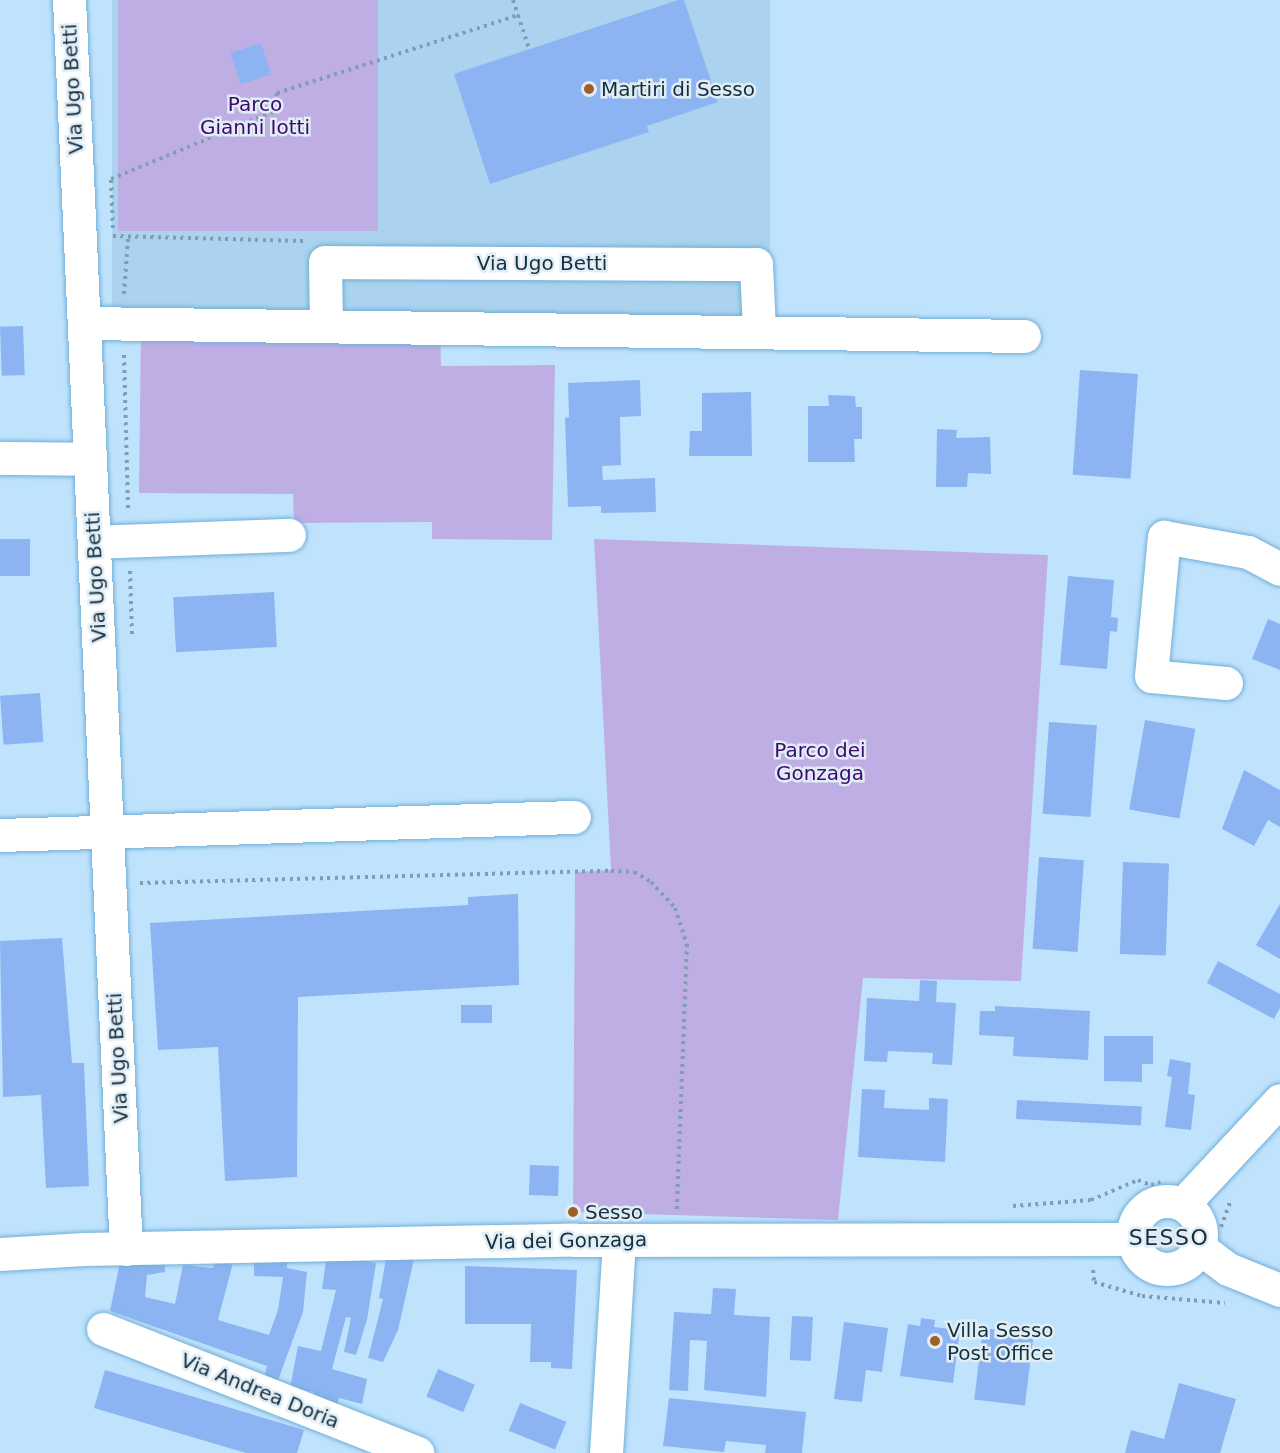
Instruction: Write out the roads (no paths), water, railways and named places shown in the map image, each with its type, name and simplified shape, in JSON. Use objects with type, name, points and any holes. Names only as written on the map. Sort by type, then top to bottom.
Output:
[{"type":"street","name":"Via Ugo Betti","points":[[69,0],[94,542],[122,830],[126,1249]]},
{"type":"street","name":"Via Ugo Betti","points":[[326,325],[325,262],[756,264],[759,330]]},
{"type":"street","points":[[84,323],[759,330],[1024,336]]},
{"type":"street","points":[[0,458],[90,459]]},
{"type":"street","points":[[94,542],[289,535]]},
{"type":"street","points":[[1226,683],[1151,676],[1164,537],[1248,552],[1280,569]]},
{"type":"street","points":[[0,835],[574,817]]},
{"type":"street","points":[[1177,1192],[1199,1223],[1200,1248],[1182,1267],[1162,1269],[1144,1262],[1132,1239],[1134,1224],[1148,1207],[1168,1200],[1280,1100]]},
{"type":"street","name":"Via dei Gonzaga","points":[[0,1254],[126,1249],[619,1240],[1132,1239]]},
{"type":"street","points":[[606,1453],[619,1240]]},
{"type":"street","points":[[1200,1248],[1228,1269],[1280,1290]]},
{"type":"street","name":"Via Andrea Doria","points":[[103,1329],[417,1453]]},
{"type":"place","name":"Martiri di Sesso","points":[[589,89]]},
{"type":"place","name":"Sesso","points":[[573,1212]]},
{"type":"place","name":"Villa Sesso Post Office","points":[[935,1341]]},
{"type":"district","name":"SESSO","points":[[1169,1238]]},
{"type":"park label","name":"Parco Gianni Iotti","points":[[255,116]]},
{"type":"park label","name":"Parco dei Gonzaga","points":[[820,762]]}]
